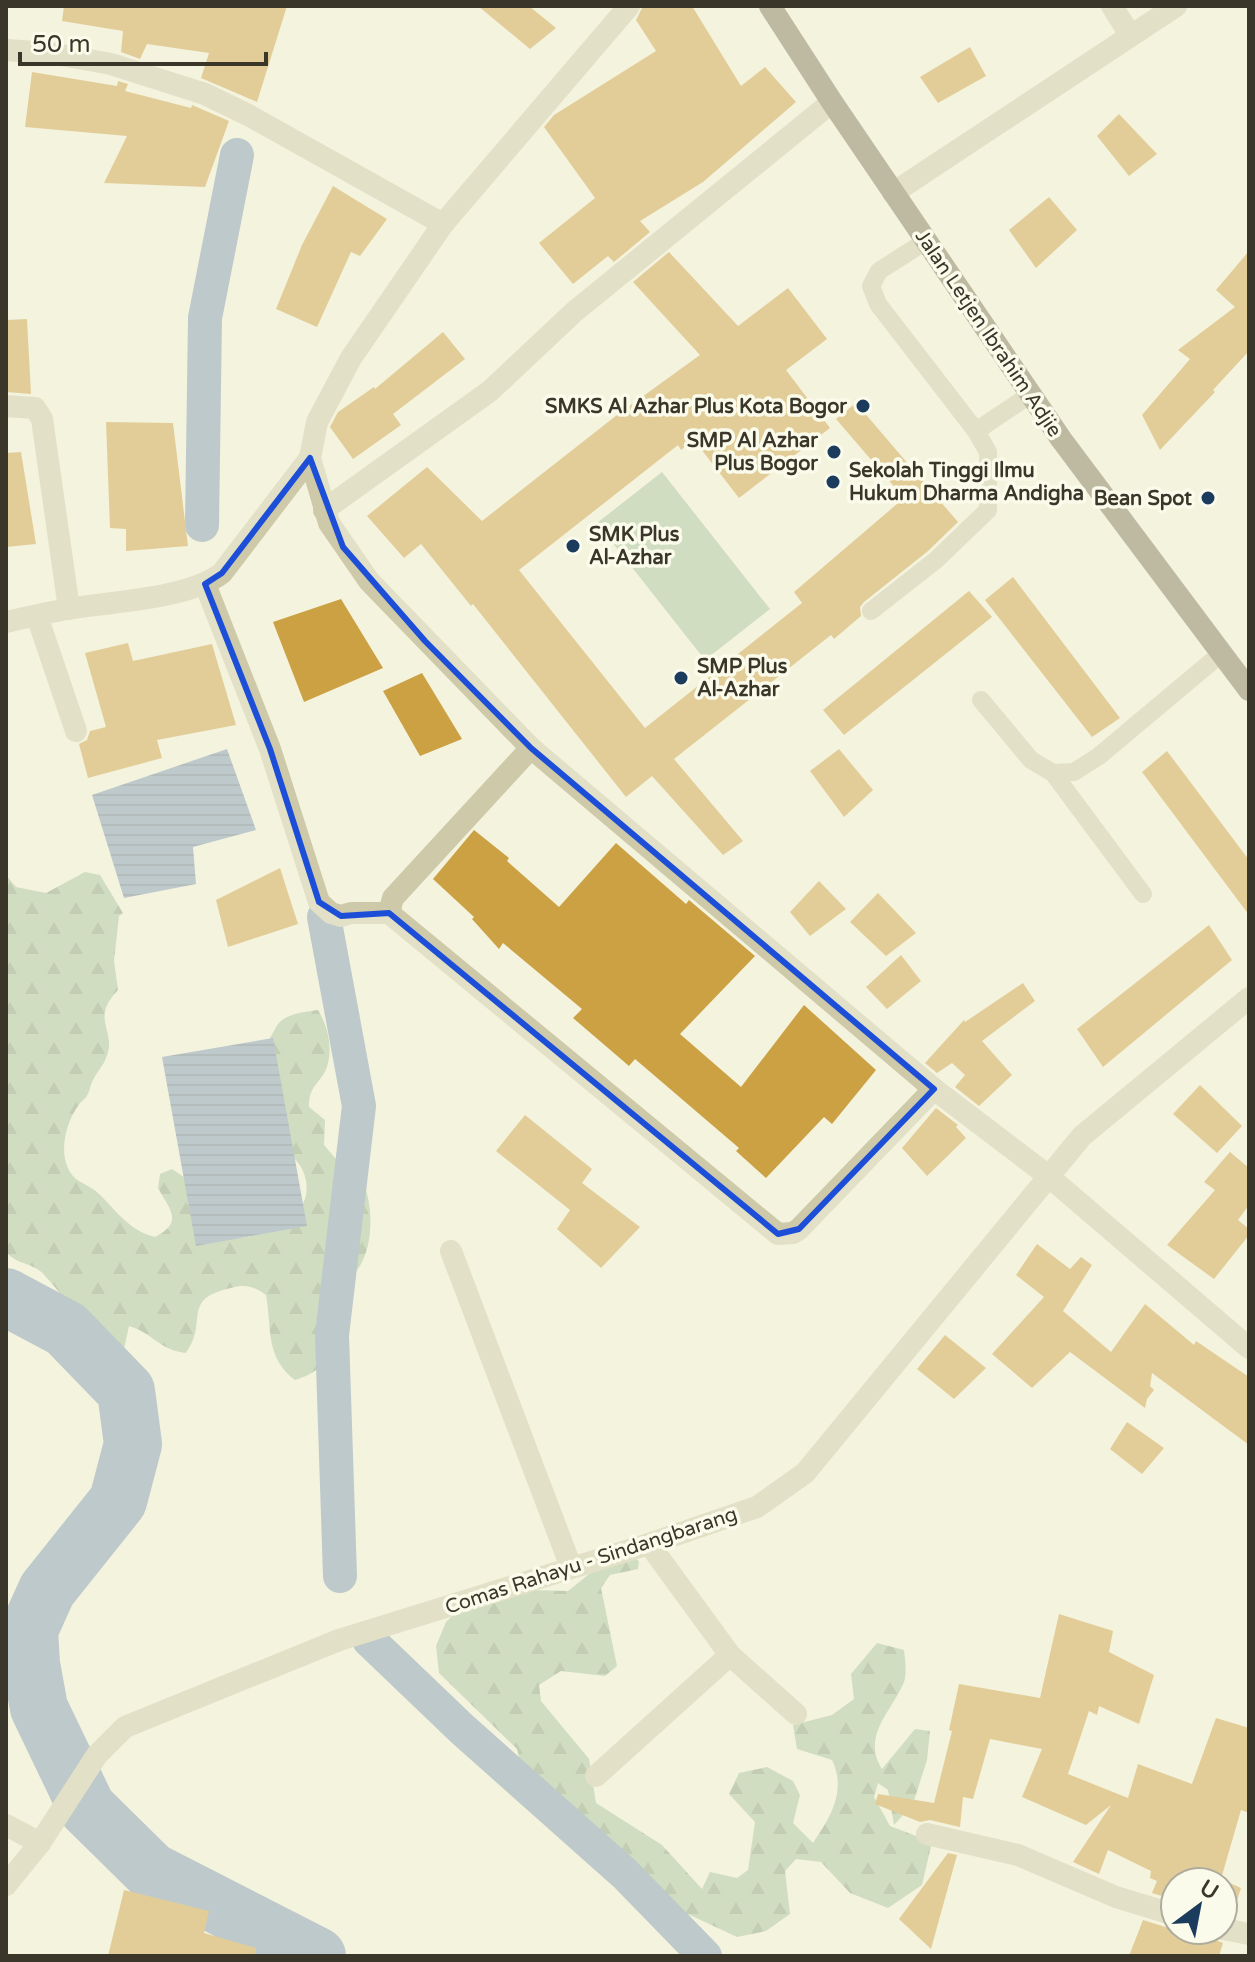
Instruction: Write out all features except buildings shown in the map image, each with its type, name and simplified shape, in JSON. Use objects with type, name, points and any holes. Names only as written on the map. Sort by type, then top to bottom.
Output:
[{"type":"main road","name":"Jalan Letjen Ibrahim Adjie","points":[[770,6],[1061,439],[1249,690]]},
{"type":"street","points":[[629,6],[443,224],[351,358],[317,422],[310,458],[324,510],[343,547],[369,581],[531,748],[934,1089],[1047,1175],[1249,1348]]},
{"type":"street","points":[[1112,6],[1130,35]]},
{"type":"street","points":[[893,193],[1176,6]]},
{"type":"street","points":[[6,50],[50,53],[111,64],[205,94],[443,224]]},
{"type":"street","points":[[324,510],[490,391],[574,312],[832,102]]},
{"type":"street","points":[[6,406],[35,408],[42,419],[69,609]]},
{"type":"street","points":[[6,622],[205,584],[222,573],[310,458]]},
{"type":"street","points":[[205,584],[270,749],[319,902],[331,913],[341,916],[389,913],[778,1234],[786,1235],[799,1229],[934,1089]]},
{"type":"street","points":[[37,616],[76,731]]},
{"type":"street","points":[[389,913],[393,898],[531,748]]},
{"type":"street","name":"Comas Rahayu - Sindangbarang","points":[[6,1885],[40,1843],[97,1755],[125,1727],[339,1640],[649,1544],[757,1507],[805,1473],[1082,1136],[1249,998]]},
{"type":"street","points":[[451,1251],[571,1567]]},
{"type":"street","points":[[649,1544],[730,1655],[796,1714]]},
{"type":"street","points":[[596,1776],[730,1655]]},
{"type":"street","points":[[6,1825],[40,1843]]},
{"type":"street","points":[[927,1834],[1018,1855],[1116,1897],[1159,1910]]},
{"type":"lane","points":[[871,611],[936,560],[986,515],[989,504],[988,452],[976,431],[878,304],[871,286],[879,271],[926,241]]},
{"type":"lane","points":[[976,431],[1031,394]]},
{"type":"lane","points":[[1053,773],[1074,772],[1099,756],[1223,652]]},
{"type":"lane","points":[[981,700],[1031,760],[1053,773],[1143,894]]},
{"type":"highlighted area","points":[[310,458],[343,547],[425,641],[531,748],[934,1089],[799,1229],[778,1234],[389,913],[341,916],[319,902],[270,749],[205,584],[222,573]]},
{"type":"green space","points":[[662,472],[770,609],[705,660],[597,523]]},
{"type":"green space","points":[[85,872],[100,875],[123,913],[119,916],[114,961],[118,990],[106,1009],[109,1049],[87,1095],[69,1122],[65,1160],[76,1178],[138,1230],[155,1237],[172,1221],[170,1209],[158,1188],[160,1174],[172,1169],[184,1177],[227,1238],[241,1238],[272,1230],[297,1213],[307,1187],[301,1166],[278,1138],[262,1047],[286,1017],[318,1010],[322,1017],[327,1030],[329,1060],[313,1089],[309,1107],[325,1120],[324,1145],[335,1158],[349,1161],[362,1180],[370,1209],[370,1233],[360,1267],[328,1293],[323,1305],[325,1353],[322,1364],[312,1373],[295,1380],[285,1371],[274,1352],[266,1295],[245,1286],[206,1298],[200,1305],[196,1331],[186,1353],[169,1348],[129,1326],[123,1354],[96,1352],[84,1340],[70,1306],[42,1272],[6,1252],[6,875],[16,887],[46,893]]},
{"type":"green space","points":[[613,1555],[634,1555],[639,1562],[638,1569],[610,1575],[601,1588],[617,1666],[605,1676],[561,1671],[539,1685],[541,1701],[589,1759],[596,1803],[662,1845],[702,1889],[710,1872],[737,1878],[748,1870],[755,1822],[729,1794],[739,1773],[767,1767],[793,1781],[800,1795],[793,1823],[813,1843],[834,1804],[838,1783],[836,1771],[832,1760],[797,1749],[793,1725],[832,1715],[854,1699],[851,1674],[877,1643],[904,1650],[906,1666],[904,1682],[877,1735],[876,1757],[882,1769],[915,1729],[930,1731],[927,1760],[913,1804],[894,1825],[888,1790],[878,1783],[874,1797],[890,1826],[932,1842],[922,1885],[888,1908],[850,1893],[821,1862],[796,1859],[785,1871],[790,1914],[766,1931],[737,1937],[615,1880],[578,1850],[523,1775],[517,1749],[439,1673],[436,1646],[446,1622],[474,1594],[489,1589],[568,1591]]},
{"type":"water","points":[[227,749],[256,830],[193,847],[196,884],[124,898],[92,795]]},
{"type":"water","points":[[273,1038],[307,1226],[196,1246],[162,1057]]},
{"type":"waterway","points":[[202,525],[205,318],[237,155]]},
{"type":"waterway","points":[[324,917],[359,1106],[332,1335],[340,1576]]},
{"type":"waterway","points":[[6,1297],[66,1329],[126,1391],[133,1444],[118,1501],[47,1590],[29,1630],[39,1708],[87,1808],[151,1871],[317,1956]]},
{"type":"waterway","points":[[369,1640],[462,1729],[625,1874],[705,1956]]},
{"type":"place","name":"SMKS Al Azhar Plus Kota Bogor","points":[[863,406]]},
{"type":"place","name":"SMP Al Azhar Plus Bogor","points":[[834,452]]},
{"type":"place","name":"Sekolah Tinggi Ilmu Hukum Dharma Andigha","points":[[833,482]]},
{"type":"place","name":"Bean Spot","points":[[1208,498]]},
{"type":"place","name":"SMK Plus Al-Azhar","points":[[573,546]]},
{"type":"place","name":"SMP Plus Al-Azhar","points":[[681,678]]}]
